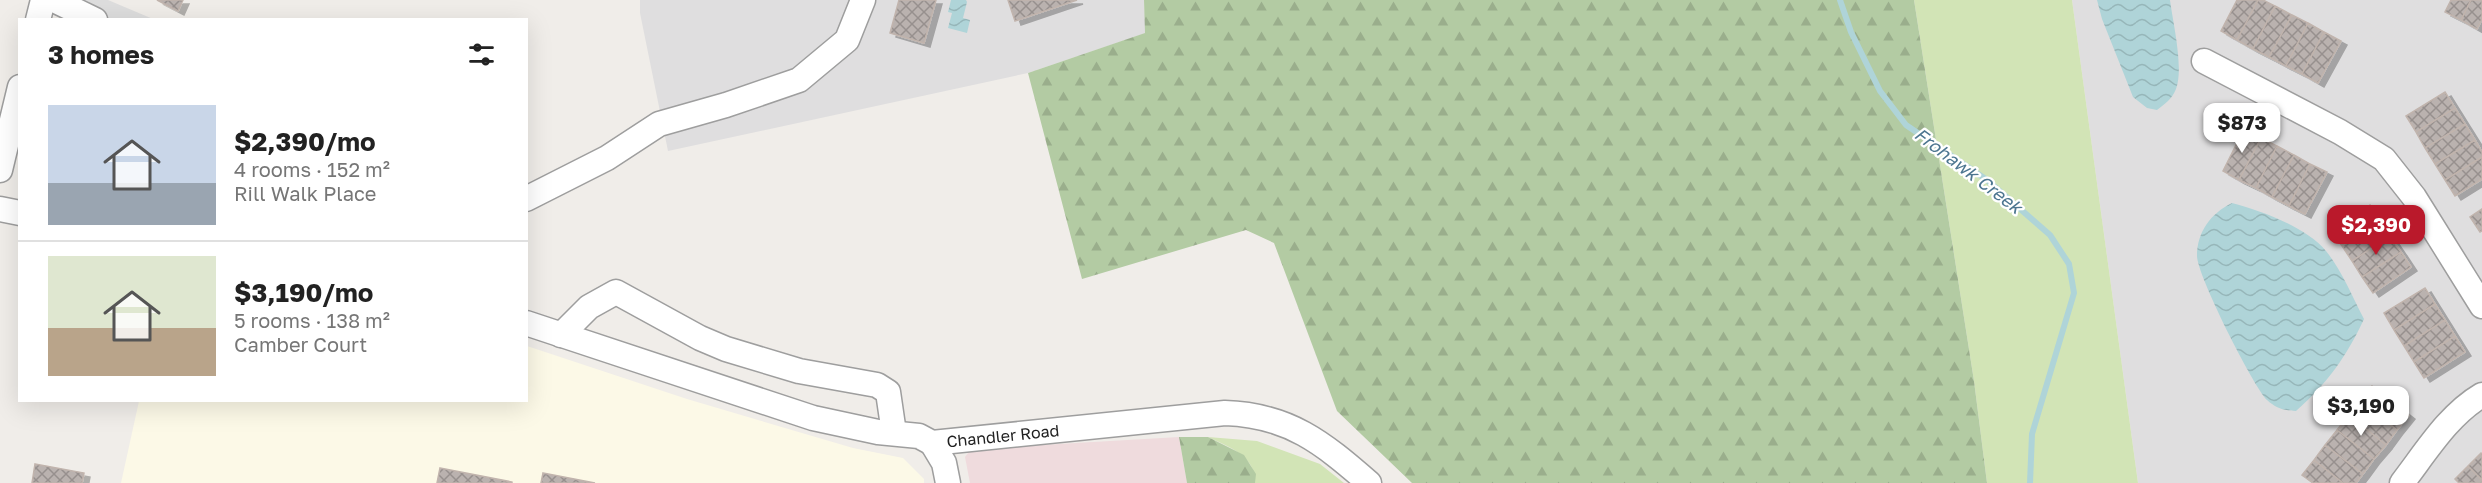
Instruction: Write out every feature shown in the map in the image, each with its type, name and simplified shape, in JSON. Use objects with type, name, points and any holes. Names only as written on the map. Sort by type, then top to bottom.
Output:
[{"type":"street","points":[[38,18],[43,0]]},
{"type":"street","points":[[54,0],[91,18]]},
{"type":"street","points":[[528,198],[607,158],[659,124],[726,105],[799,80],[847,40],[863,0]]},
{"type":"street","points":[[2204,61],[2340,132],[2384,159],[2414,197],[2482,306]]},
{"type":"street","points":[[0,170],[18,95]]},
{"type":"street","points":[[0,209],[18,213]]},
{"type":"street","points":[[561,335],[589,307],[616,292],[726,349],[799,371],[877,385],[888,393],[894,433]]},
{"type":"street","name":"Chandler Road","points":[[528,324],[788,410],[847,426],[919,436],[932,443],[1242,413],[1276,420],[1302,431],[1339,456],[1370,483]]},
{"type":"street","points":[[788,410],[799,371]]},
{"type":"street","points":[[2402,483],[2446,425],[2482,395]]},
{"type":"street","points":[[932,443],[944,463],[948,483]]},
{"type":"shaded area","points":[[77,0],[108,0],[151,18],[70,18]]},
{"type":"shaded area","points":[[640,0],[1144,0],[1146,33],[1028,73],[668,151],[640,13]]},
{"type":"shaded area","points":[[2072,0],[2482,0],[2482,483],[2138,483]]},
{"type":"shaded area","points":[[528,346],[687,399],[853,448],[903,458],[924,479],[924,483],[121,483],[139,402],[528,402]]},
{"type":"shaded area","points":[[1179,437],[1187,483],[970,483],[965,457],[971,449]]},
{"type":"green space","points":[[1144,0],[1914,0],[1974,381],[1987,483],[1412,483],[1337,411],[1274,243],[1246,230],[1082,279],[1028,73],[1145,33]]},
{"type":"green space","points":[[1914,0],[2072,0],[2138,483],[1987,483],[1974,381]]},
{"type":"green space","points":[[1179,437],[1208,437],[1244,455],[1256,474],[1255,483],[1187,483]]},
{"type":"green space","points":[[1208,437],[1257,441],[1320,464],[1344,483],[1255,483],[1251,466],[1246,459]]},
{"type":"water","points":[[951,0],[966,0],[967,2],[963,18],[970,20],[967,33],[948,28],[952,13],[948,12]]},
{"type":"water","points":[[2097,0],[2170,0],[2178,58],[2178,80],[2172,96],[2157,110],[2147,108],[2133,97],[2102,19]]},
{"type":"water","points":[[2232,203],[2283,221],[2317,242],[2337,266],[2364,319],[2335,369],[2296,411],[2274,405],[2260,391],[2227,330],[2199,267],[2198,247],[2203,231],[2218,212]]},
{"type":"building","points":[[157,0],[183,0],[178,11]]},
{"type":"building","points":[[899,0],[936,0],[924,43],[890,33]]},
{"type":"building","points":[[1008,0],[1077,0],[1015,21]]},
{"type":"building","points":[[2237,0],[2258,0],[2237,40],[2221,31]]},
{"type":"building","points":[[2258,0],[2275,6],[2253,49],[2237,40]]},
{"type":"building","points":[[2451,0],[2471,0],[2461,20],[2445,12]]},
{"type":"building","points":[[2471,0],[2482,0],[2482,19],[2477,29],[2461,20]]},
{"type":"building","points":[[2275,6],[2292,15],[2269,57],[2253,49]]},
{"type":"building","points":[[2292,15],[2308,23],[2286,66],[2269,57]]},
{"type":"building","points":[[2308,23],[2324,32],[2302,74],[2286,66]]},
{"type":"building","points":[[2324,32],[2341,41],[2318,83],[2302,74]]},
{"type":"building","points":[[2445,92],[2455,108],[2416,132],[2406,116]]},
{"type":"building","points":[[2455,108],[2465,124],[2425,148],[2416,132]]},
{"type":"building","points":[[2465,124],[2475,140],[2435,164],[2425,148]]},
{"type":"building","points":[[2244,129],[2261,138],[2239,180],[2223,171]]},
{"type":"building","points":[[2261,138],[2277,146],[2256,188],[2239,180]]},
{"type":"building","points":[[2475,140],[2482,152],[2482,157],[2445,180],[2435,164]]},
{"type":"building","points":[[2277,146],[2294,155],[2272,197],[2256,188]]},
{"type":"building","points":[[2294,155],[2310,164],[2289,206],[2272,197]]},
{"type":"building","points":[[2482,157],[2482,179],[2455,196],[2445,180]]},
{"type":"building","points":[[2310,164],[2327,172],[2305,214],[2289,206]]},
{"type":"building","points":[[2370,205],[2380,220],[2342,246],[2331,230]]},
{"type":"building","points":[[2482,209],[2482,231],[2480,232],[2470,217]]},
{"type":"building","points":[[2380,220],[2390,236],[2352,261],[2342,246]]},
{"type":"building","points":[[2390,236],[2401,252],[2362,277],[2352,261]]},
{"type":"building","points":[[2401,252],[2411,267],[2373,293],[2362,277]]},
{"type":"building","points":[[2425,288],[2435,304],[2394,330],[2384,313]]},
{"type":"building","points":[[2435,304],[2445,320],[2404,346],[2394,330]]},
{"type":"building","points":[[2445,320],[2455,336],[2414,362],[2404,346]]},
{"type":"building","points":[[2455,336],[2465,352],[2424,378],[2414,362]]},
{"type":"building","points":[[2372,386],[2409,415],[2397,430],[2360,401]]},
{"type":"building","points":[[2360,401],[2397,430],[2386,445],[2349,415]]},
{"type":"building","points":[[2349,415],[2386,445],[2374,459],[2337,430]]},
{"type":"building","points":[[2337,430],[2374,459],[2363,474],[2325,445]]},
{"type":"building","points":[[2325,445],[2363,474],[2356,483],[2343,483],[2314,460]]},
{"type":"building","points":[[2482,454],[2482,480],[2468,466]]},
{"type":"building","points":[[2314,460],[2343,483],[2313,483],[2302,475]]},
{"type":"building","points":[[35,464],[84,473],[82,483],[32,483]]},
{"type":"building","points":[[2468,466],[2482,480],[2482,483],[2459,483],[2455,479]]},
{"type":"building","points":[[440,468],[512,482],[512,483],[437,483]]},
{"type":"building","points":[[543,473],[595,483],[541,483]]},
{"type":"waterway","name":"Frohawk Creek","points":[[1840,0],[1851,32],[1880,91],[1906,125],[1987,180],[2050,235],[2069,264],[2074,293],[2032,434],[2030,483]]}]
